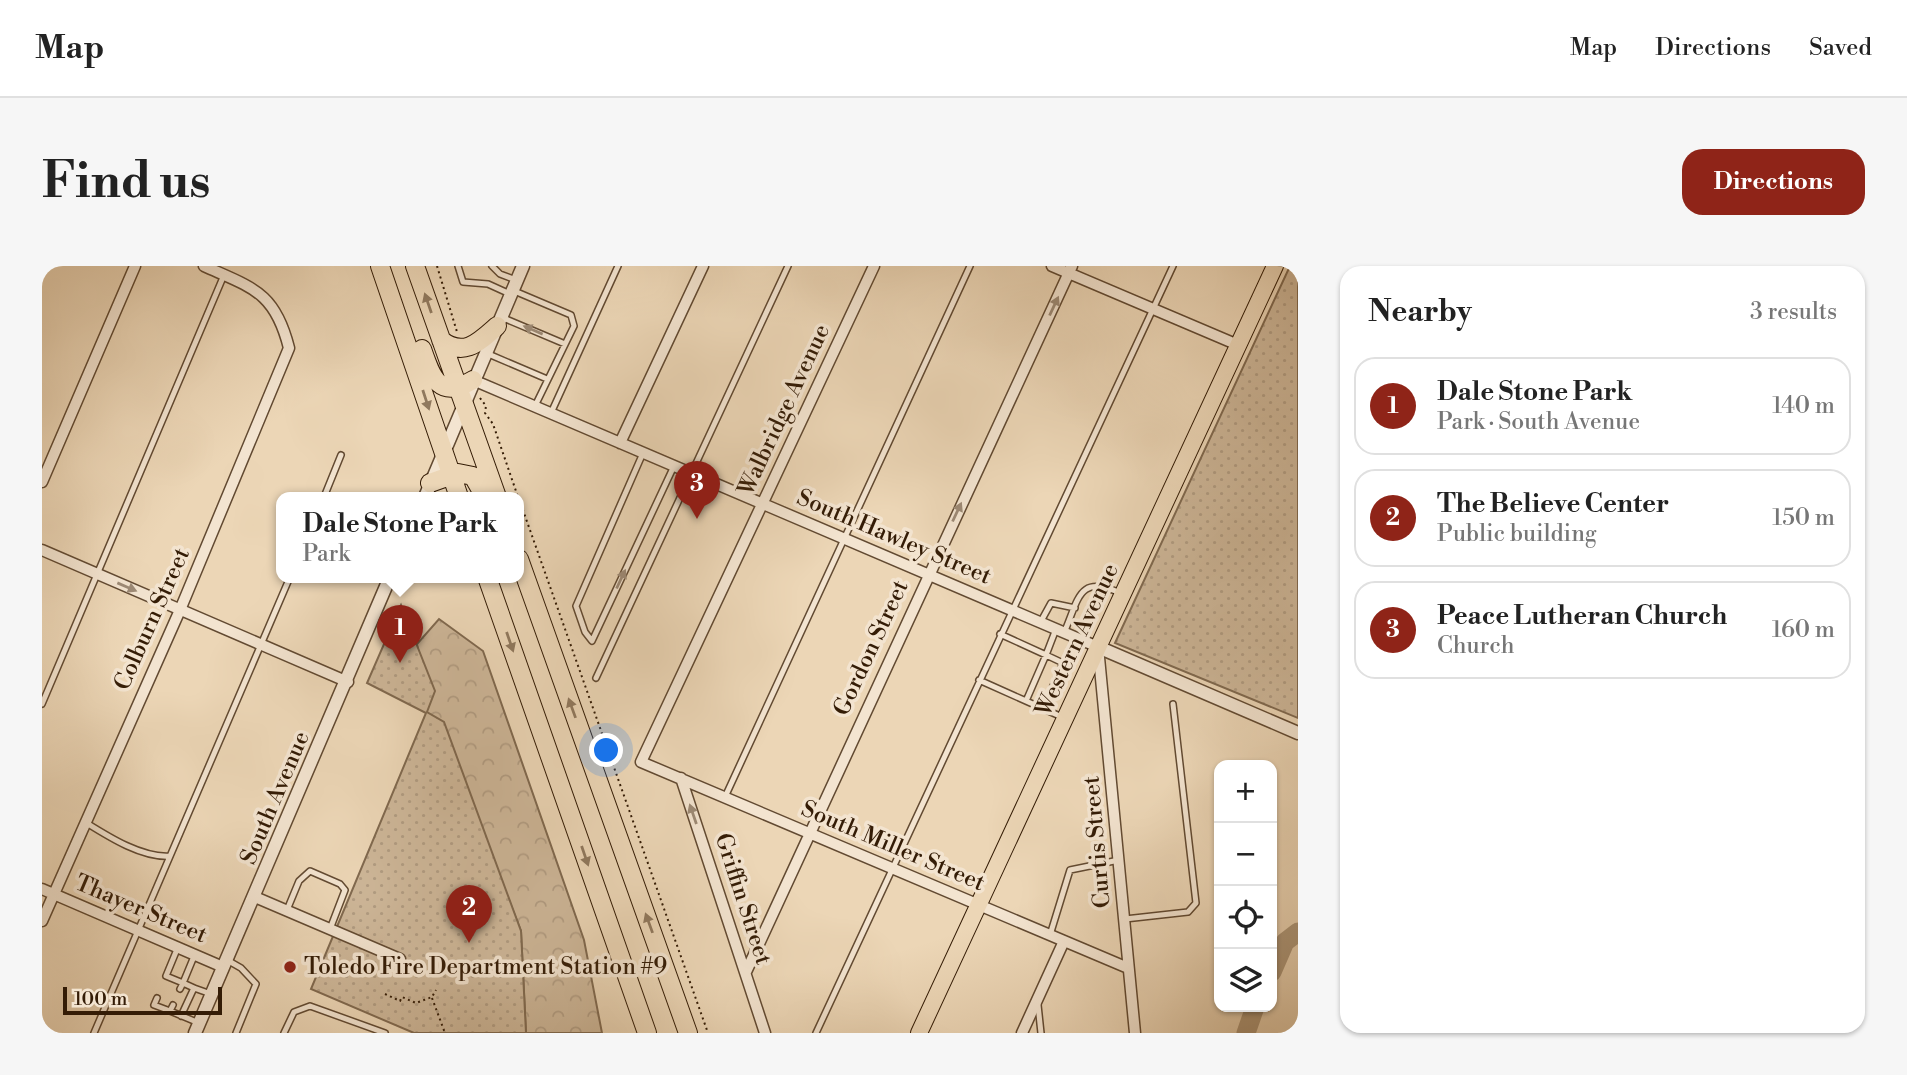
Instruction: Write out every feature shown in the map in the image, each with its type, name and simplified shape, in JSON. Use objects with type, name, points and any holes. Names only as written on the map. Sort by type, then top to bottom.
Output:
[{"type":"highway","points":[[382,266],[403,298],[432,377],[445,388],[469,393]]},
{"type":"highway","points":[[382,266],[457,492]]},
{"type":"highway","points":[[415,266],[453,348],[463,350],[476,344],[499,321]]},
{"type":"highway","points":[[449,337],[469,393],[496,492]]},
{"type":"highway","points":[[427,490],[451,475],[473,476],[482,492]]},
{"type":"highway","points":[[524,581],[688,1033]]},
{"type":"highway","points":[[489,583],[647,1033]]},
{"type":"main road","name":"Western Avenue","points":[[919,1033],[1275,266]]},
{"type":"street","points":[[42,482],[135,266]]},
{"type":"street","points":[[204,266],[225,275]]},
{"type":"street","points":[[427,490],[523,266]]},
{"type":"street","points":[[620,443],[704,266]]},
{"type":"street","name":"Walbridge Avenue","points":[[642,762],[874,266]]},
{"type":"street","points":[[1052,266],[1071,269],[1153,309],[1238,345]]},
{"type":"street","name":"Gordon Street","points":[[746,972],[1071,269]]},
{"type":"street","name":"Colburn Street","points":[[42,921],[285,365],[289,348],[278,311],[262,294],[225,275]]},
{"type":"street","name":"South Hawley Street","points":[[469,393],[534,406],[1298,733]]},
{"type":"street","points":[[42,550],[348,682]]},
{"type":"street","name":"South Avenue","points":[[197,1028],[348,682],[388,583]]},
{"type":"street","name":"Curtis Street","points":[[1098,647],[1135,1033]]},
{"type":"street","name":"South Miller Street","points":[[642,762],[1128,968]]},
{"type":"street","name":"Griffin Street","points":[[681,778],[765,1033]]},
{"type":"street","name":"Thayer Street","points":[[42,889],[195,954],[225,963]]},
{"type":"street","points":[[255,897],[400,959]]},
{"type":"street","points":[[1021,1033],[1064,942]]},
{"type":"lane","points":[[457,266],[463,282],[513,288],[571,316],[574,326],[534,406]]},
{"type":"lane","points":[[492,266],[513,288]]},
{"type":"lane","points":[[551,413],[618,266]]},
{"type":"lane","points":[[596,678],[788,266]]},
{"type":"lane","points":[[724,797],[970,266]]},
{"type":"lane","points":[[816,1033],[1173,266]]},
{"type":"lane","points":[[42,704],[225,275]]},
{"type":"lane","points":[[499,321],[565,344]]},
{"type":"lane","points":[[485,353],[547,379]]},
{"type":"lane","points":[[643,453],[576,606],[585,632],[592,640],[674,466]]},
{"type":"lane","points":[[326,492],[341,455]]},
{"type":"lane","points":[[94,1033],[288,583]]},
{"type":"lane","points":[[1026,701],[1045,655],[1081,594],[1095,584],[1123,594]]},
{"type":"lane","points":[[1040,623],[1051,603],[1075,608]]},
{"type":"lane","points":[[1000,634],[1063,663],[1043,709]]},
{"type":"lane","points":[[979,680],[1065,719]]},
{"type":"lane","points":[[1125,919],[1188,912],[1196,903],[1173,704]]},
{"type":"lane","points":[[85,822],[106,835],[157,857],[170,856]]},
{"type":"lane","points":[[1049,935],[1070,870],[1119,860]]},
{"type":"lane","points":[[287,910],[299,881],[310,871],[340,884],[345,890],[344,897],[330,929]]},
{"type":"lane","points":[[178,947],[165,979],[211,994]]},
{"type":"lane","points":[[182,986],[195,954]]},
{"type":"lane","points":[[225,963],[241,968],[256,984],[236,1033]]},
{"type":"lane","points":[[181,1016],[194,988]]},
{"type":"lane","points":[[157,998],[154,1005],[171,1008],[197,1028]]},
{"type":"lane","points":[[1038,998],[1041,1033]]},
{"type":"lane","points":[[284,1033],[295,1012],[302,1006],[310,1006],[385,1033]]},
{"type":"path","points":[[437,266],[449,337]]},
{"type":"path","points":[[469,393],[516,492]]},
{"type":"path","points":[[524,512],[708,1033]]},
{"type":"path","points":[[386,994],[400,1001],[402,997],[416,1003],[432,998],[436,990]]},
{"type":"path","points":[[432,998],[445,1033]]},
{"type":"green space","points":[[1290,266],[1298,266],[1298,718],[1115,643]]},
{"type":"green space","points":[[401,605],[435,691],[427,712],[444,722],[521,931],[526,1033],[414,1033],[311,989],[426,713],[367,683]]},
{"type":"green space","points":[[439,619],[483,651],[584,940],[602,1033],[526,1033],[521,931],[488,846],[426,713],[417,644]]},
{"type":"waterway","points":[[1277,960],[1285,942],[1298,932]]},
{"type":"waterway","points":[[1246,1033],[1253,1012]]},
{"type":"place","name":"Peace Lutheran Church","points":[[697,519]]},
{"type":"place","name":"Dale Stone Park","points":[[400,663]]},
{"type":"place","name":"The Believe Center","points":[[469,943]]},
{"type":"place","name":"Toledo Fire Department Station #9","points":[[290,967]]}]
